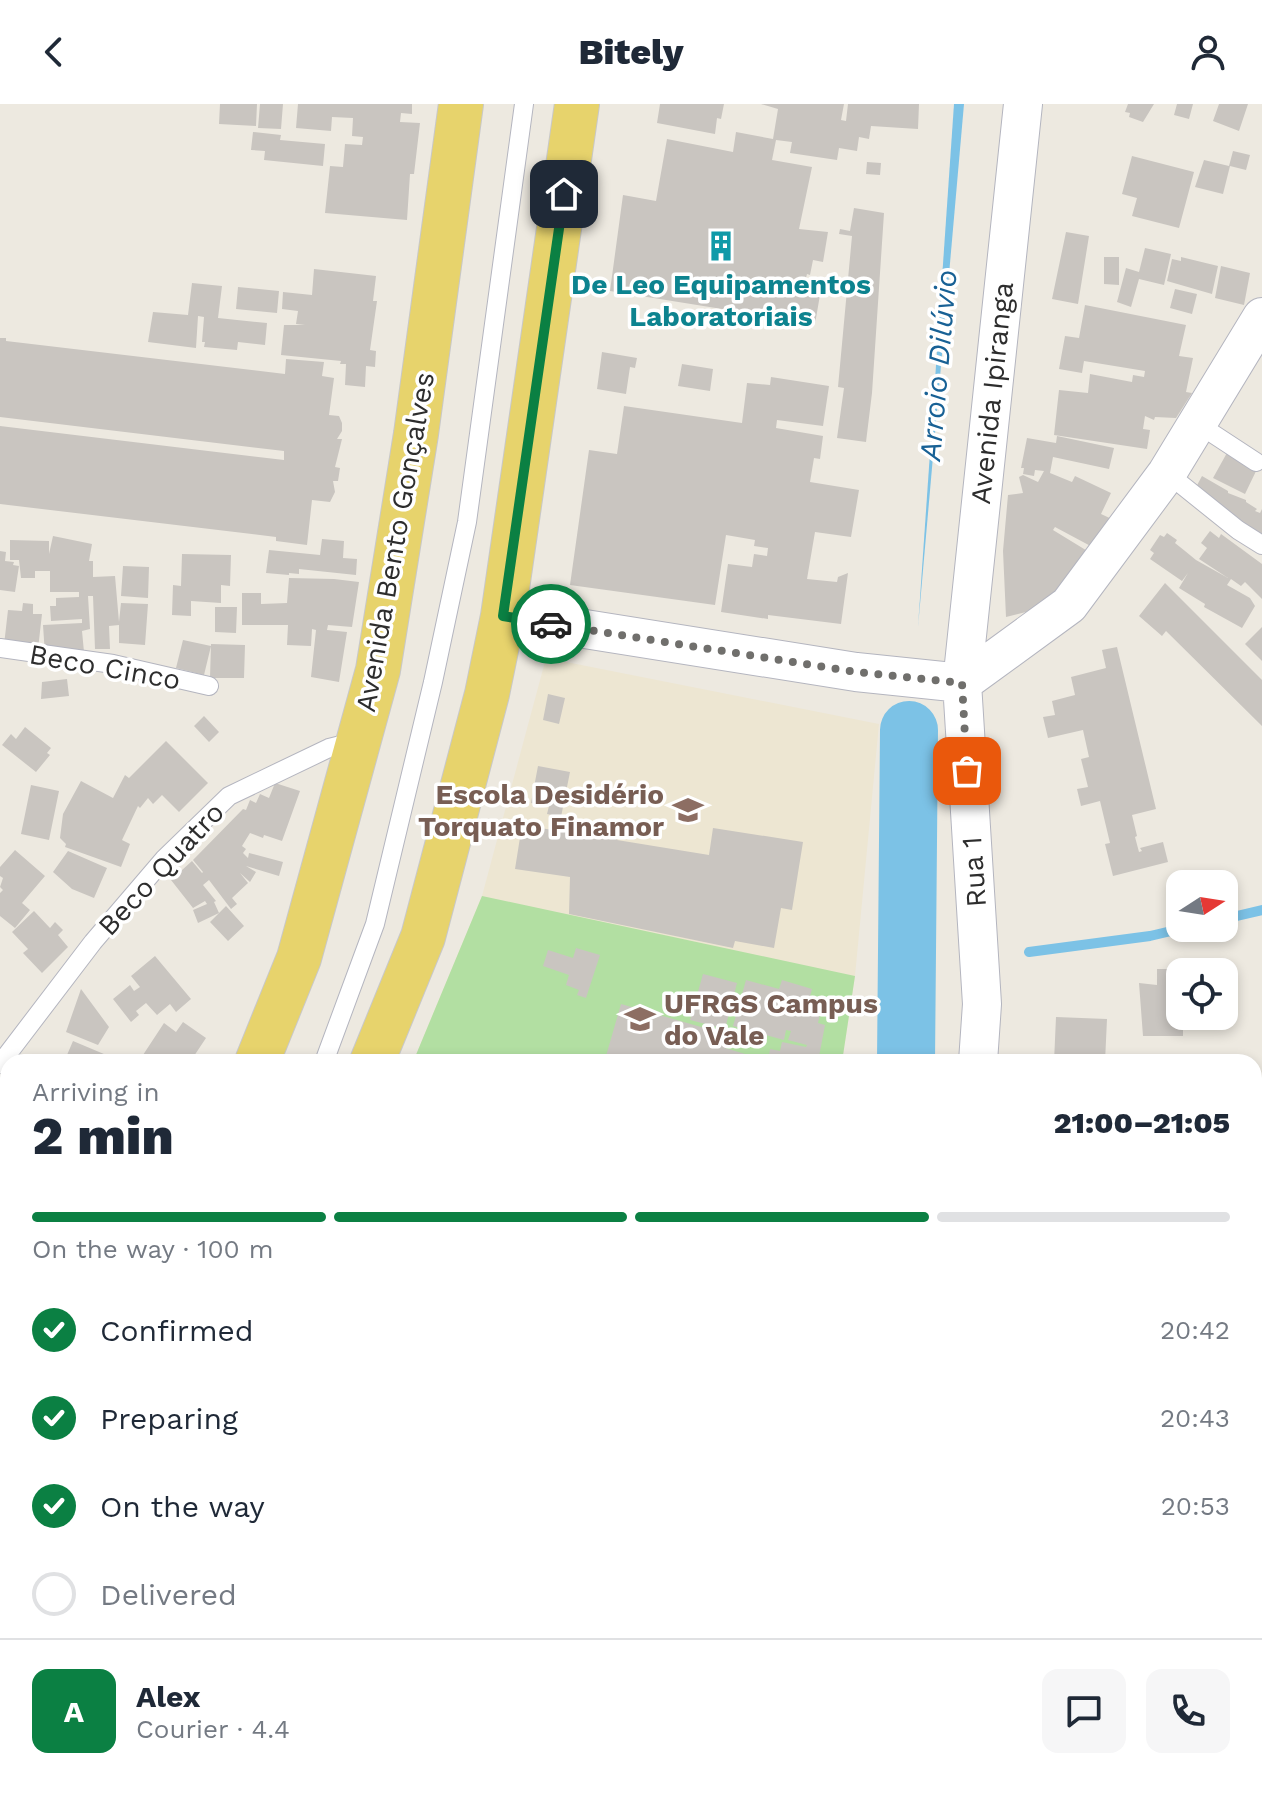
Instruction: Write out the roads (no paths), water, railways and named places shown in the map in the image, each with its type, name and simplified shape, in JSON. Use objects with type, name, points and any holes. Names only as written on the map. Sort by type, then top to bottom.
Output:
[{"type":"main road","name":"Avenida Bento Gonçalves","points":[[260,1054],[299,958],[378,670],[416,434],[461,104]]},
{"type":"main road","points":[[375,1054],[423,937],[487,694],[503,616],[577,104]]},
{"type":"street","name":"Avenida Ipiranga","points":[[962,683],[1023,104]]},
{"type":"street","points":[[503,616],[856,672],[962,683],[1069,605],[1167,473],[1198,424],[1250,364],[1262,317]]},
{"type":"street","name":"Rua 1","points":[[962,683],[982,1004],[979,1054]]},
{"type":"lane","points":[[327,1054],[375,924],[433,682],[467,522],[524,104]]},
{"type":"lane","points":[[1198,424],[1256,462]]},
{"type":"lane","points":[[1167,473],[1238,530],[1262,545]]},
{"type":"lane","name":"Beco Cinco","points":[[3,653],[113,664],[209,686]]},
{"type":"lane","name":"Beco Quatro","points":[[8,1054],[93,942],[164,859],[229,796],[329,748],[360,740]]},
{"type":"water","name":"Arroio Dilúvio","points":[[954,104],[964,104],[918,627]]},
{"type":"waterway","name":"Arroio Dilúvio","points":[[906,1054],[909,730]]},
{"type":"waterway","points":[[1238,916],[1262,910]]},
{"type":"waterway","points":[[1029,952],[1166,932]]},
{"type":"place","name":"De Leo Equipamentos Laboratoriais","points":[[721,246]]},
{"type":"place","name":"Escola Desidério Torquato Finamor","points":[[688,810]]},
{"type":"place","name":"UFRGS Campus do Vale","points":[[640,1019]]}]
